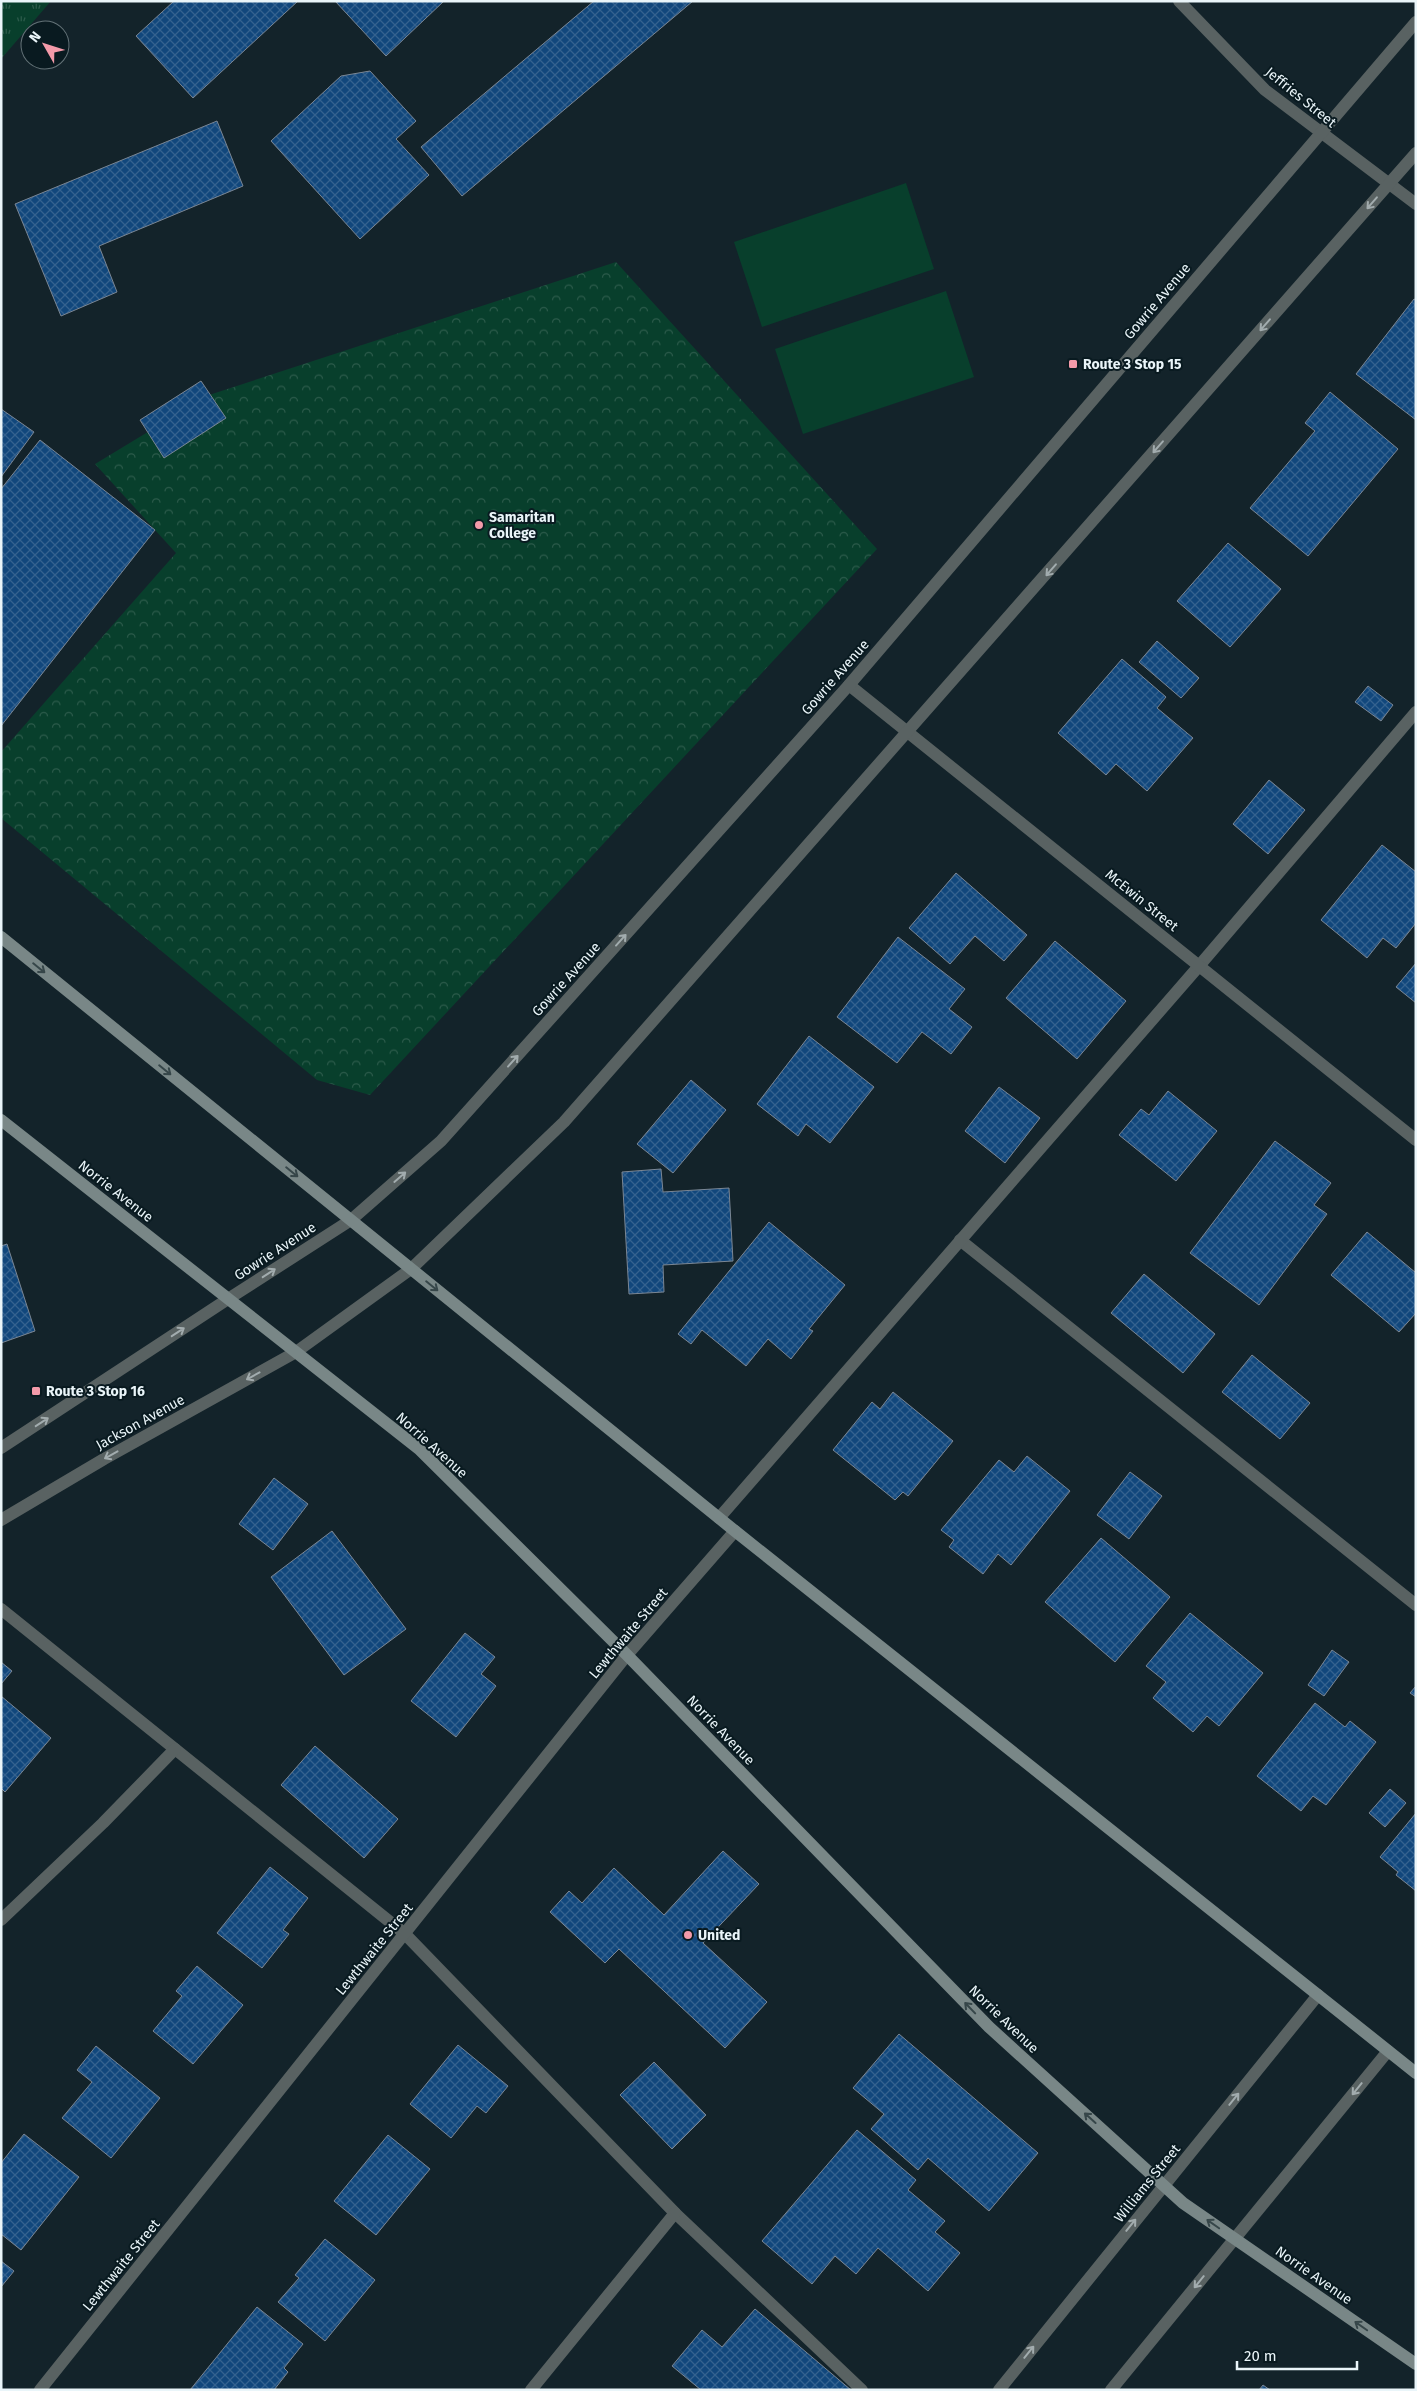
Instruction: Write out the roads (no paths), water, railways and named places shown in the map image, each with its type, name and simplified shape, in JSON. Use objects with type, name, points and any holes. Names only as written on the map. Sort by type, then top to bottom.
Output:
[{"type":"main road","points":[[1,937],[735,1531],[1416,2073]]},
{"type":"main road","name":"Norrie Avenue","points":[[1,1120],[419,1449],[627,1655],[989,2027],[1183,2203],[1416,2364]]},
{"type":"street","name":"Jeffries Street","points":[[1179,1],[1265,90],[1416,204]]},
{"type":"street","name":"Gowrie Avenue","points":[[228,1299],[351,1220],[441,1141],[849,685],[1416,22]]},
{"type":"street","points":[[296,1352],[411,1269],[564,1122],[909,732],[1416,153]]},
{"type":"street","name":"McEwin Street","points":[[849,685],[1416,1140]]},
{"type":"street","points":[[719,1518],[1199,966],[1416,712]]},
{"type":"street","points":[[960,1240],[1416,1605]]},
{"type":"street","points":[[1,1448],[228,1299]]},
{"type":"street","name":"Jackson Avenue","points":[[1,1520],[104,1459],[296,1352]]},
{"type":"street","name":"Lewthwaite Street","points":[[40,2390],[627,1655],[735,1531]]},
{"type":"street","points":[[1,1609],[405,1934],[675,2213],[862,2390]]},
{"type":"street","points":[[1,1920],[103,1823],[175,1749]]},
{"type":"street","name":"Williams Street","points":[[999,2390],[1318,1995]]},
{"type":"street","points":[[1111,2390],[1388,2051]]},
{"type":"street","points":[[531,2390],[675,2213]]},
{"type":"place","name":"Route 3 Stop 15","points":[[1073,364]]},
{"type":"place","name":"Samaritan College","points":[[479,525]]},
{"type":"place","name":"Route 3 Stop 16","points":[[36,1391]]},
{"type":"place","name":"United","points":[[688,1935]]}]
